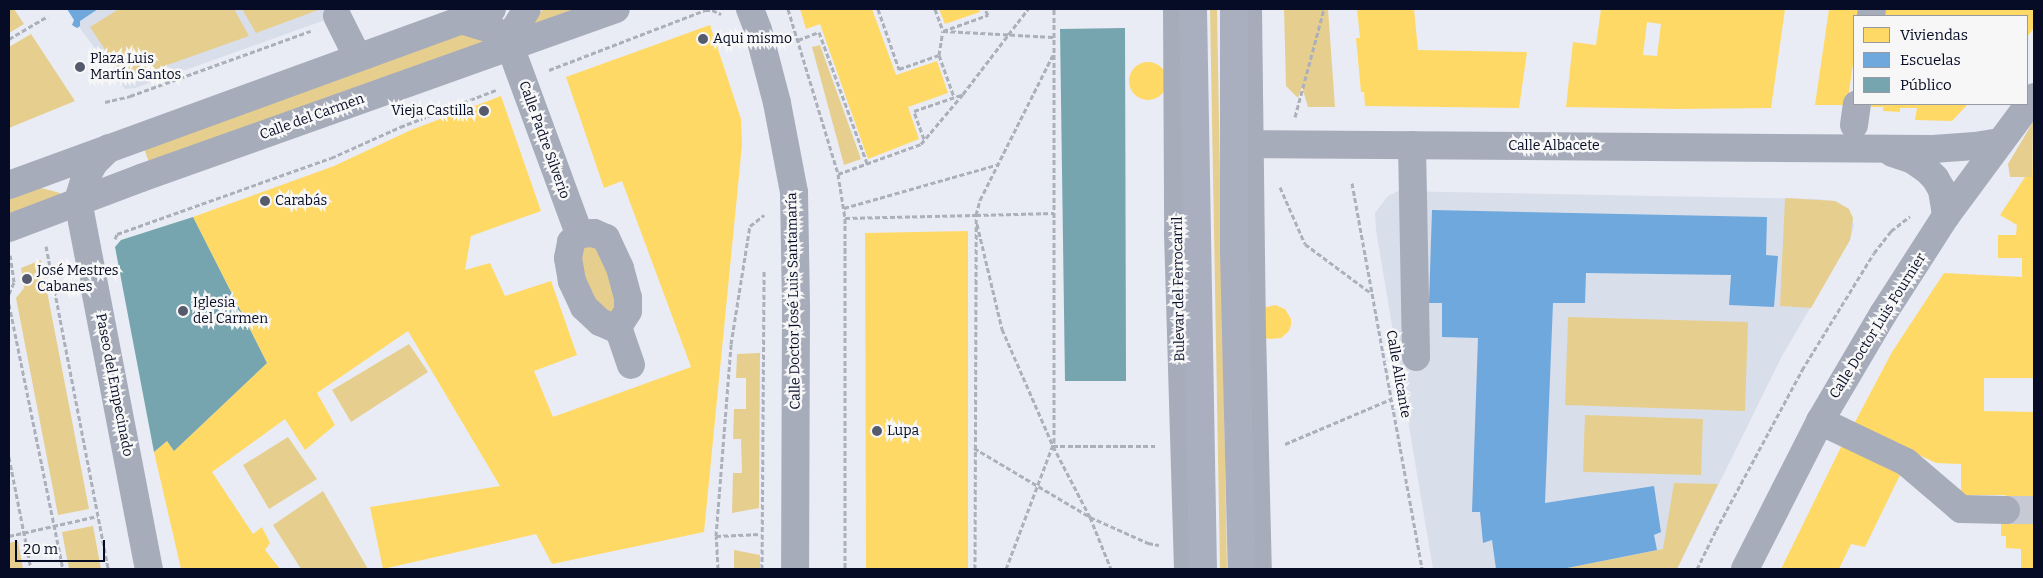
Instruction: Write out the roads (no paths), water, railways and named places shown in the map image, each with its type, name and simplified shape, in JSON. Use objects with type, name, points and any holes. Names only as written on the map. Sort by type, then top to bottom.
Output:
[{"type":"main road","name":"Bulevar del Ferrocarril","points":[[1192,9],[1203,569]]},
{"type":"main road","points":[[1234,9],[1242,144],[1234,252],[1242,569]]},
{"type":"street","points":[[21,180],[357,56],[492,9]]},
{"type":"street","points":[[510,46],[516,27],[527,9]]},
{"type":"street","name":"Calle del Carmen","points":[[9,228],[78,201],[616,9]]},
{"type":"street","name":"Bulevar del Ferrocarril","points":[[1177,9],[1178,233],[1188,569]]},
{"type":"street","points":[[1248,9],[1242,144],[1258,569]]},
{"type":"street","name":"Calle Doctor José Luis Santamaría","points":[[738,15],[758,30],[777,103],[794,192],[796,307],[794,569]]},
{"type":"street","points":[[338,18],[357,56]]},
{"type":"street","name":"Calle Padre Silverio","points":[[461,20],[494,30],[504,36],[510,46],[579,234]]},
{"type":"street","name":"Calle Doctor Luis Fournier","points":[[1745,569],[1820,420],[1883,314],[1946,216],[2028,105]]},
{"type":"street","name":"Calle Albacete","points":[[1242,144],[1952,148],[2000,142]]},
{"type":"street","points":[[1412,145],[1416,358]]},
{"type":"street","name":"Paseo del Empecinado","points":[[109,148],[94,163],[84,181],[78,201],[149,569]]},
{"type":"street","name":"Calle Albacete","points":[[1874,148],[1911,160],[1926,169],[1942,190],[1946,216]]},
{"type":"street","points":[[21,180],[58,182],[69,188],[78,201]]},
{"type":"street","points":[[594,233],[606,238],[620,268],[628,298],[628,311],[618,327],[614,328],[600,322],[584,307],[572,281],[568,258],[569,250],[571,242],[579,234],[594,233]]},
{"type":"street","points":[[618,327],[631,365]]},
{"type":"street","points":[[1820,420],[1906,462],[1961,509],[2006,510]]},
{"type":"tunnel","points":[[2006,510],[2034,510]]},
{"type":"place","name":"Aqui mismo","points":[[703,39]]},
{"type":"place","name":"Plaza Luis Martín Santos","points":[[80,67]]},
{"type":"place","name":"Vieja Castilla","points":[[484,111]]},
{"type":"place","name":"Carabás","points":[[265,201]]},
{"type":"place","name":"José Mestres Cabanes","points":[[27,279]]},
{"type":"place","name":"Iglesia del Carmen","points":[[183,311]]},
{"type":"place","name":"Lupa","points":[[877,431]]}]
